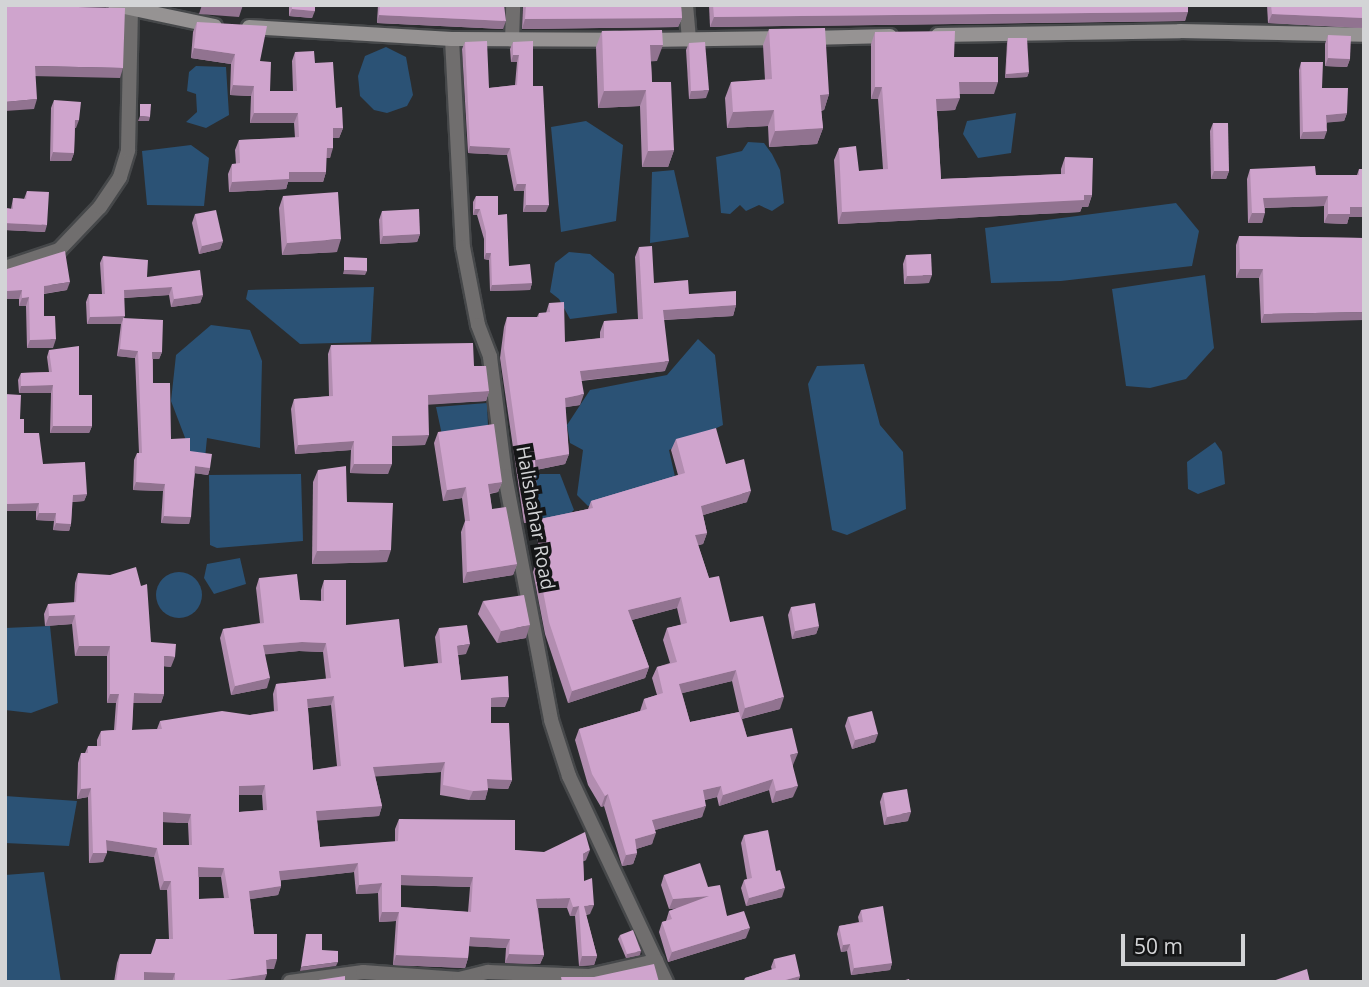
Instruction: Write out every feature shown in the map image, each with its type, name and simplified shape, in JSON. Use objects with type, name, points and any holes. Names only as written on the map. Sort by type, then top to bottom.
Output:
[{"type":"street","points":[[115,5],[209,26],[300,27],[452,39],[689,40],[1180,31],[1364,36]]},
{"type":"street","points":[[512,40],[513,5]]},
{"type":"street","points":[[685,5],[689,40]]},
{"type":"street","points":[[5,268],[59,250],[100,207],[120,177],[128,150],[131,9]]},
{"type":"street","name":"Halishahar Road","points":[[452,39],[463,247],[478,326],[490,357],[505,476],[551,720],[569,776],[666,982]]},
{"type":"street","points":[[290,982],[363,972],[459,979],[488,972],[589,976],[656,961]]},
{"type":"water","points":[[386,47],[406,57],[413,95],[407,106],[387,113],[374,110],[360,96],[358,76],[365,56]]},
{"type":"water","points":[[196,66],[226,67],[229,115],[206,128],[186,122],[197,112],[196,94],[187,91],[189,72]]},
{"type":"water","points":[[1016,113],[1011,153],[978,158],[963,134],[967,121]]},
{"type":"water","points":[[586,121],[623,145],[616,221],[561,232],[551,127]]},
{"type":"water","points":[[748,142],[764,143],[772,154],[780,170],[784,203],[772,211],[759,205],[746,211],[740,205],[730,214],[721,213],[716,157],[742,151]]},
{"type":"water","points":[[191,145],[209,158],[204,206],[147,205],[142,151]]},
{"type":"water","points":[[674,170],[689,237],[650,243],[652,172]]},
{"type":"water","points":[[1176,203],[1199,231],[1192,266],[1061,281],[991,283],[985,228]]},
{"type":"water","points":[[569,252],[590,254],[614,274],[617,313],[570,319],[559,299],[550,292],[555,263]]},
{"type":"water","points":[[1205,275],[1214,348],[1186,379],[1150,388],[1126,386],[1112,289]]},
{"type":"water","points":[[374,287],[371,342],[300,344],[246,299],[248,290]]},
{"type":"water","points":[[211,325],[250,330],[262,361],[260,448],[207,438],[205,458],[192,456],[171,401],[176,355]]},
{"type":"water","points":[[698,339],[715,355],[723,425],[669,450],[676,481],[588,506],[577,495],[583,450],[570,443],[567,425],[590,390],[667,375]]},
{"type":"water","points":[[864,364],[880,425],[903,452],[906,509],[847,535],[832,530],[808,384],[817,366]]},
{"type":"water","points":[[487,403],[488,426],[442,435],[436,407]]},
{"type":"water","points":[[1215,442],[1222,452],[1225,484],[1198,494],[1188,489],[1187,462]]},
{"type":"water","points":[[301,474],[303,541],[217,548],[210,545],[209,475]]},
{"type":"water","points":[[532,474],[560,474],[574,510],[556,525],[539,525]]},
{"type":"water","points":[[240,558],[246,584],[214,594],[204,578],[207,564]]},
{"type":"water","points":[[179,572],[195,579],[202,595],[195,611],[179,618],[163,611],[156,595],[163,579]]},
{"type":"water","points":[[50,626],[58,703],[31,713],[5,710],[5,628]]},
{"type":"water","points":[[5,796],[77,801],[69,846],[5,843]]},
{"type":"water","points":[[44,872],[61,982],[5,982],[5,875]]},
{"type":"building","points":[[5,5],[125,8],[123,68],[35,66],[37,99],[5,102]]},
{"type":"building","points":[[292,5],[315,5],[315,11],[292,9]]},
{"type":"building","points":[[380,5],[504,5],[506,21],[379,15]]},
{"type":"building","points":[[526,5],[681,5],[682,18],[525,19]]},
{"type":"building","points":[[713,5],[1188,5],[1188,12],[714,17]]},
{"type":"building","points":[[1271,5],[1364,6],[1364,18],[1272,14]]},
{"type":"building","points":[[197,22],[267,26],[260,61],[271,62],[270,91],[297,91],[295,52],[314,51],[315,63],[333,62],[336,108],[342,107],[343,128],[333,128],[333,148],[327,148],[326,172],[289,172],[289,179],[232,182],[232,164],[240,163],[239,140],[299,137],[298,113],[254,113],[254,86],[233,85],[235,54],[194,48]]},
{"type":"building","points":[[825,28],[829,94],[820,95],[823,128],[775,131],[774,110],[733,112],[731,82],[772,79],[769,29]]},
{"type":"building","points":[[662,30],[663,45],[650,45],[652,82],[671,82],[674,150],[648,151],[646,90],[604,91],[602,31]]},
{"type":"building","points":[[955,31],[954,57],[998,57],[998,82],[959,82],[960,98],[936,99],[941,179],[1065,174],[1065,157],[1093,158],[1092,195],[1084,195],[1084,200],[842,212],[839,148],[856,146],[859,171],[888,169],[882,87],[875,87],[875,32]]},
{"type":"building","points":[[1328,35],[1351,36],[1350,59],[1328,58]]},
{"type":"building","points":[[1008,38],[1027,38],[1029,72],[1006,74]]},
{"type":"building","points":[[487,41],[489,88],[517,85],[519,55],[513,55],[513,42],[533,41],[533,86],[543,86],[549,205],[526,205],[526,184],[517,184],[510,148],[470,146],[465,42]]},
{"type":"building","points":[[705,42],[709,90],[691,91],[689,43]]},
{"type":"building","points":[[1301,62],[1323,62],[1322,88],[1348,88],[1347,113],[1326,115],[1327,131],[1303,132]]},
{"type":"building","points":[[54,100],[81,102],[79,120],[75,120],[74,153],[53,152]]},
{"type":"building","points":[[140,104],[151,104],[150,117],[140,116]]},
{"type":"building","points":[[1213,123],[1228,123],[1229,171],[1214,171]]},
{"type":"building","points":[[1315,166],[1316,175],[1359,175],[1359,169],[1364,169],[1364,207],[1350,207],[1350,214],[1328,214],[1328,196],[1263,198],[1265,213],[1252,213],[1250,169]]},
{"type":"building","points":[[27,191],[49,192],[47,225],[5,223],[5,208],[13,209],[13,198],[26,199]]},
{"type":"building","points":[[338,192],[341,239],[287,243],[283,196]]},
{"type":"building","points":[[476,196],[498,196],[498,215],[507,214],[509,266],[530,264],[532,283],[492,285],[491,253],[486,253],[486,232],[480,209],[475,209]]},
{"type":"building","points":[[419,209],[420,234],[383,236],[382,211]]},
{"type":"building","points":[[216,210],[223,241],[202,246],[195,214]]},
{"type":"building","points":[[1239,236],[1364,238],[1364,312],[1264,314],[1263,269],[1240,269]]},
{"type":"building","points":[[652,246],[654,283],[688,280],[689,294],[736,291],[736,305],[663,310],[669,361],[580,371],[584,394],[565,398],[569,454],[535,460],[538,512],[527,512],[504,348],[507,317],[539,317],[539,313],[550,312],[549,303],[564,302],[565,342],[604,338],[604,321],[643,319],[639,247]]},
{"type":"building","points":[[65,251],[70,282],[44,286],[44,316],[55,316],[56,339],[30,340],[29,297],[22,298],[22,290],[5,291],[5,267],[7,269]]},
{"type":"building","points":[[931,254],[932,275],[907,276],[906,255]]},
{"type":"building","points":[[103,256],[148,260],[147,277],[200,270],[203,295],[174,299],[172,287],[124,290],[125,316],[90,317],[89,294],[105,294]]},
{"type":"building","points":[[344,257],[367,258],[367,271],[344,270]]},
{"type":"building","points":[[123,318],[163,320],[162,352],[152,352],[153,383],[170,383],[171,439],[190,438],[190,451],[212,454],[210,468],[195,466],[191,517],[164,516],[165,484],[136,482],[137,453],[142,453],[138,351],[120,349]]},
{"type":"building","points":[[473,343],[474,366],[486,366],[489,391],[428,395],[429,435],[392,436],[392,464],[354,464],[354,441],[298,445],[294,399],[333,396],[331,345]]},
{"type":"building","points":[[79,346],[79,395],[92,395],[92,426],[53,426],[53,385],[21,386],[21,373],[52,372],[49,350]]},
{"type":"building","points":[[5,394],[21,395],[20,419],[24,419],[24,433],[39,433],[43,464],[85,462],[87,494],[73,495],[71,524],[56,523],[56,513],[39,513],[39,503],[5,504]]},
{"type":"building","points":[[494,424],[502,482],[488,484],[492,509],[506,507],[517,564],[467,572],[465,521],[470,521],[466,487],[447,490],[438,432]]},
{"type":"building","points":[[716,428],[726,464],[744,459],[751,491],[701,506],[707,533],[695,535],[709,578],[719,576],[730,622],[763,616],[784,697],[745,708],[736,670],[679,684],[690,722],[739,712],[747,737],[792,728],[798,753],[790,755],[798,786],[776,791],[773,779],[723,795],[721,786],[703,790],[706,806],[652,820],[656,833],[635,839],[637,853],[626,855],[608,794],[605,796],[592,774],[579,729],[647,709],[644,699],[663,693],[657,667],[677,662],[667,628],[687,623],[681,597],[628,610],[649,667],[572,691],[549,622],[537,560],[547,558],[540,519],[593,508],[591,501],[685,473],[676,439]]},
{"type":"building","points":[[346,466],[347,502],[393,503],[391,550],[317,551],[318,470]]},
{"type":"building","points":[[136,567],[141,586],[147,584],[151,642],[176,644],[175,657],[164,656],[164,694],[134,693],[132,730],[162,729],[160,721],[222,711],[250,715],[278,711],[276,684],[331,678],[326,643],[263,645],[270,678],[235,686],[223,629],[264,623],[259,578],[297,574],[300,600],[324,601],[324,580],[346,580],[346,625],[399,619],[404,667],[442,663],[439,628],[467,625],[470,644],[457,646],[461,680],[508,676],[509,697],[491,698],[491,723],[509,723],[512,780],[487,779],[488,790],[473,791],[443,785],[445,762],[373,767],[382,806],[316,811],[320,847],[398,841],[399,819],[515,820],[515,850],[544,852],[585,832],[590,850],[583,854],[584,881],[592,878],[594,905],[584,906],[597,956],[582,956],[579,906],[573,907],[570,898],[536,899],[544,955],[509,954],[510,939],[470,937],[468,958],[396,955],[399,912],[382,912],[382,883],[359,885],[358,863],[279,871],[281,886],[249,891],[254,934],[277,934],[277,959],[266,960],[267,974],[212,982],[175,982],[175,973],[144,972],[144,982],[116,982],[120,954],[151,954],[156,939],[173,939],[171,881],[164,881],[157,848],[106,840],[107,853],[93,853],[91,788],[81,789],[81,753],[88,753],[88,746],[101,746],[101,731],[116,730],[119,694],[110,694],[110,646],[79,646],[75,615],[49,616],[48,604],[76,602],[78,573],[110,575]],"holes":[[[334,696],[341,766],[313,770],[307,699]],[[265,785],[267,810],[239,812],[239,786]],[[163,812],[191,814],[192,845],[163,845]],[[198,867],[224,868],[229,898],[199,899]],[[401,875],[473,877],[471,912],[401,907]]]},
{"type":"building","points":[[524,595],[530,625],[501,631],[483,601]]},
{"type":"building","points":[[815,603],[819,626],[795,631],[791,607]]},
{"type":"building","points":[[872,711],[878,734],[855,740],[848,717]]},
{"type":"building","points":[[907,789],[911,812],[887,817],[883,793]]},
{"type":"building","points":[[768,830],[776,871],[780,870],[785,888],[749,898],[744,880],[752,878],[744,835]]},
{"type":"building","points":[[700,863],[708,887],[720,885],[727,916],[744,911],[750,928],[672,952],[662,922],[672,919],[669,911],[709,896],[673,899],[664,875]]},
{"type":"building","points":[[883,906],[892,963],[854,968],[850,944],[843,945],[839,926],[863,922],[861,910]]},
{"type":"building","points":[[633,930],[641,951],[627,954],[620,935]]},
{"type":"building","points":[[306,934],[322,934],[322,950],[338,951],[338,962],[301,967]]},
{"type":"building","points":[[795,954],[800,976],[778,982],[746,982],[745,978],[776,968],[774,959]]},
{"type":"building","points":[[654,964],[659,982],[562,982],[561,977],[594,977]]},
{"type":"building","points":[[1307,969],[1310,982],[1270,982]]},
{"type":"building","points":[[345,976],[345,982],[305,982]]}]
